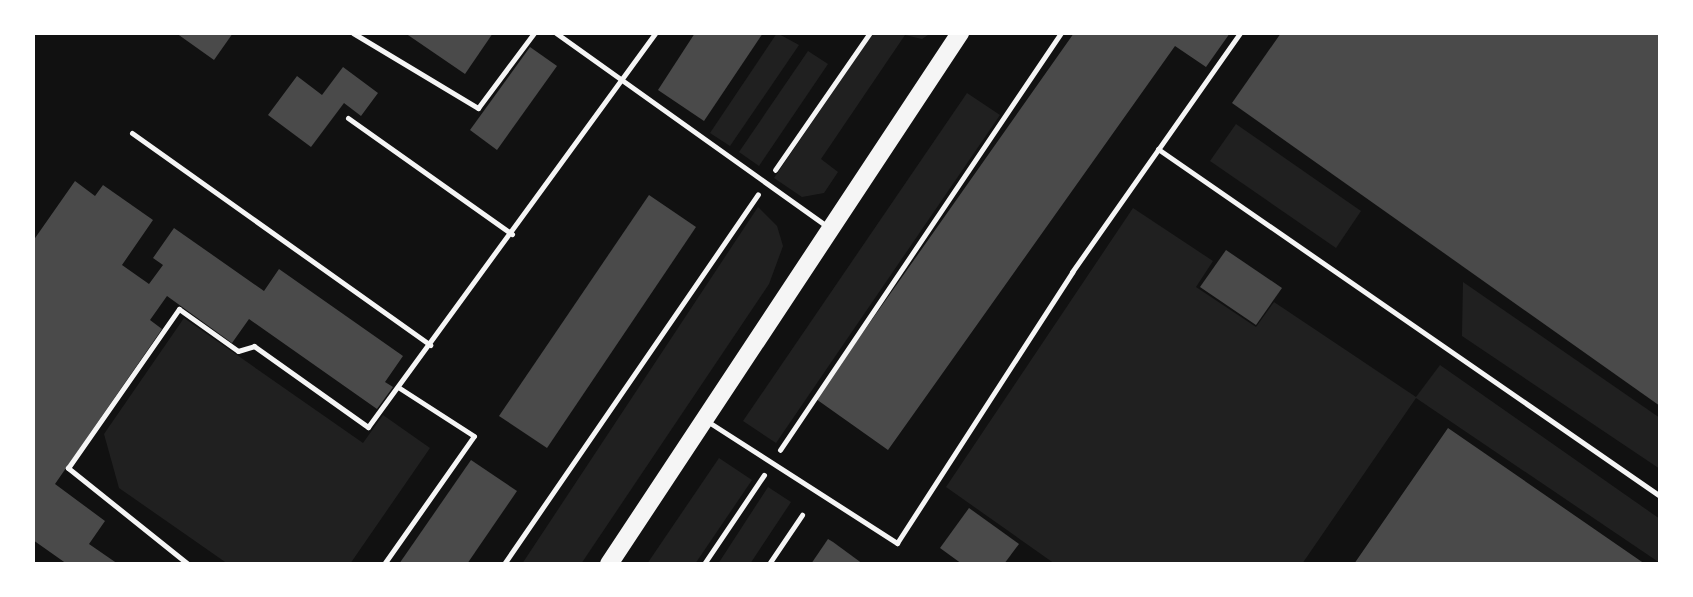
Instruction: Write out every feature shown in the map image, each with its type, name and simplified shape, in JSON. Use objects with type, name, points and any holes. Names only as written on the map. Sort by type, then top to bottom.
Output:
[{"type":"main road","points":[[609,564],[960,33]]},
{"type":"lane","points":[[353,33],[478,108],[534,33]]},
{"type":"lane","points":[[556,33],[621,82],[832,230]]},
{"type":"lane","points":[[188,564],[68,468],[179,309],[238,351],[254,346],[368,427],[512,234],[655,33]]},
{"type":"lane","points":[[704,420],[897,543],[1072,272],[1240,33]]},
{"type":"lane","points":[[348,118],[512,234]]},
{"type":"lane","points":[[132,134],[430,345]]},
{"type":"lane","points":[[1157,149],[1660,496]]},
{"type":"lane","points":[[384,564],[474,436],[398,387]]},
{"type":"path","points":[[504,564],[870,33]]},
{"type":"path","points":[[704,564],[1061,33]]},
{"type":"path","points":[[769,564],[802,515]]},
{"type":"shaded area","points":[[777,33],[799,45],[730,146],[710,133]]},
{"type":"shaded area","points":[[873,33],[931,33],[922,39],[905,35],[821,159],[838,172],[824,193],[802,197],[774,178]]},
{"type":"shaded area","points":[[808,51],[828,64],[759,166],[739,152]]},
{"type":"shaded area","points":[[967,93],[1000,115],[776,443],[743,421]]},
{"type":"shaded area","points":[[1236,124],[1361,211],[1336,248],[1210,161]]},
{"type":"shaded area","points":[[758,207],[777,226],[783,246],[769,284],[581,564],[522,564]]},
{"type":"shaded area","points":[[1133,208],[1213,261],[1196,287],[1256,327],[1274,302],[1416,397],[1440,365],[1660,519],[1660,563],[1416,398],[1302,564],[1055,564],[946,487]]},
{"type":"shaded area","points":[[1463,282],[1660,418],[1660,469],[1462,336]]},
{"type":"shaded area","points":[[184,318],[363,443],[383,415],[430,448],[350,564],[228,564],[119,488],[104,434]]},
{"type":"shaded area","points":[[719,458],[752,480],[695,564],[647,564]]},
{"type":"shaded area","points":[[768,487],[791,502],[750,564],[718,564]]},
{"type":"building","points":[[176,33],[233,33],[214,60]]},
{"type":"building","points":[[405,33],[493,33],[465,74]]},
{"type":"building","points":[[695,33],[763,33],[704,121],[658,90]]},
{"type":"building","points":[[1074,33],[1230,33],[1206,67],[1175,46],[888,450],[816,399]]},
{"type":"building","points":[[1281,33],[1660,33],[1660,406],[1232,103]]},
{"type":"building","points":[[530,47],[557,66],[497,150],[470,130]]},
{"type":"building","points":[[343,67],[378,93],[361,116],[344,103],[311,147],[268,115],[297,76],[322,95]]},
{"type":"building","points":[[75,181],[95,196],[103,185],[153,220],[122,265],[149,284],[163,265],[153,258],[174,228],[264,291],[279,269],[403,356],[385,382],[393,387],[377,409],[249,319],[232,343],[167,296],[150,320],[162,329],[55,484],[105,521],[89,544],[118,564],[67,564],[33,540],[33,241]]},
{"type":"building","points":[[649,195],[696,227],[547,448],[499,416]]},
{"type":"building","points":[[1226,250],[1282,288],[1256,325],[1200,287]]},
{"type":"building","points":[[1448,428],[1616,544],[1645,564],[1354,564]]},
{"type":"building","points":[[471,460],[517,491],[467,564],[399,564]]},
{"type":"building","points":[[969,508],[1019,544],[1004,564],[962,564],[940,548]]},
{"type":"building","points":[[828,539],[833,542],[863,564],[811,564]]}]
